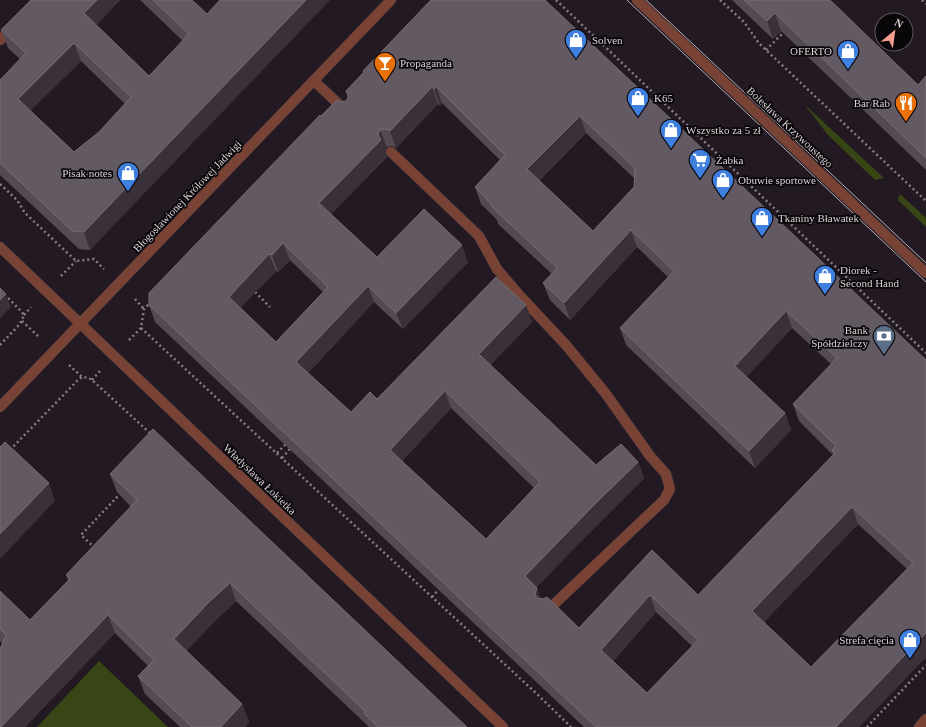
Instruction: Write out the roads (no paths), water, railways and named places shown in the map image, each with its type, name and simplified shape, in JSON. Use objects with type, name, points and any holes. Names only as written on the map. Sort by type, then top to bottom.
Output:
[{"type":"street","name":"Błogosławionej Królowej Jadwigi","points":[[0,407],[391,0]]},
{"type":"street","name":"Bolesława Krzywoustego","points":[[637,0],[926,273]]},
{"type":"street","points":[[0,40],[21,17]]},
{"type":"street","points":[[314,81],[348,113]]},
{"type":"street","points":[[391,152],[479,236],[497,269],[566,345],[606,394],[650,456],[666,474],[670,489],[664,500],[548,610]]},
{"type":"street","name":"Władysława Łokietka","points":[[0,247],[504,727]]},
{"type":"street","points":[[919,727],[926,719]]},
{"type":"tram line","points":[[627,0],[926,282]]},
{"type":"tram line","points":[[646,0],[926,263]]},
{"type":"place","name":"Solven","points":[[576,60]]},
{"type":"place","name":"OFERTO","points":[[848,70]]},
{"type":"place","name":"Propaganda","points":[[385,82]]},
{"type":"place","name":"K65","points":[[638,118]]},
{"type":"place","name":"Bar Rab","points":[[906,122]]},
{"type":"place","name":"Wszystko za 5 zł","points":[[671,150]]},
{"type":"place","name":"Żabka","points":[[700,180]]},
{"type":"place","name":"Pisak notes","points":[[128,192]]},
{"type":"place","name":"Obuwie sportowe","points":[[723,200]]},
{"type":"place","name":"Tkaniny Bławatek","points":[[762,238]]},
{"type":"place","name":"Diorek - Second Hand","points":[[825,296]]},
{"type":"place","name":"Bank Spółdzielczy","points":[[884,356]]},
{"type":"place","name":"Strefa cięcia","points":[[910,660]]}]
